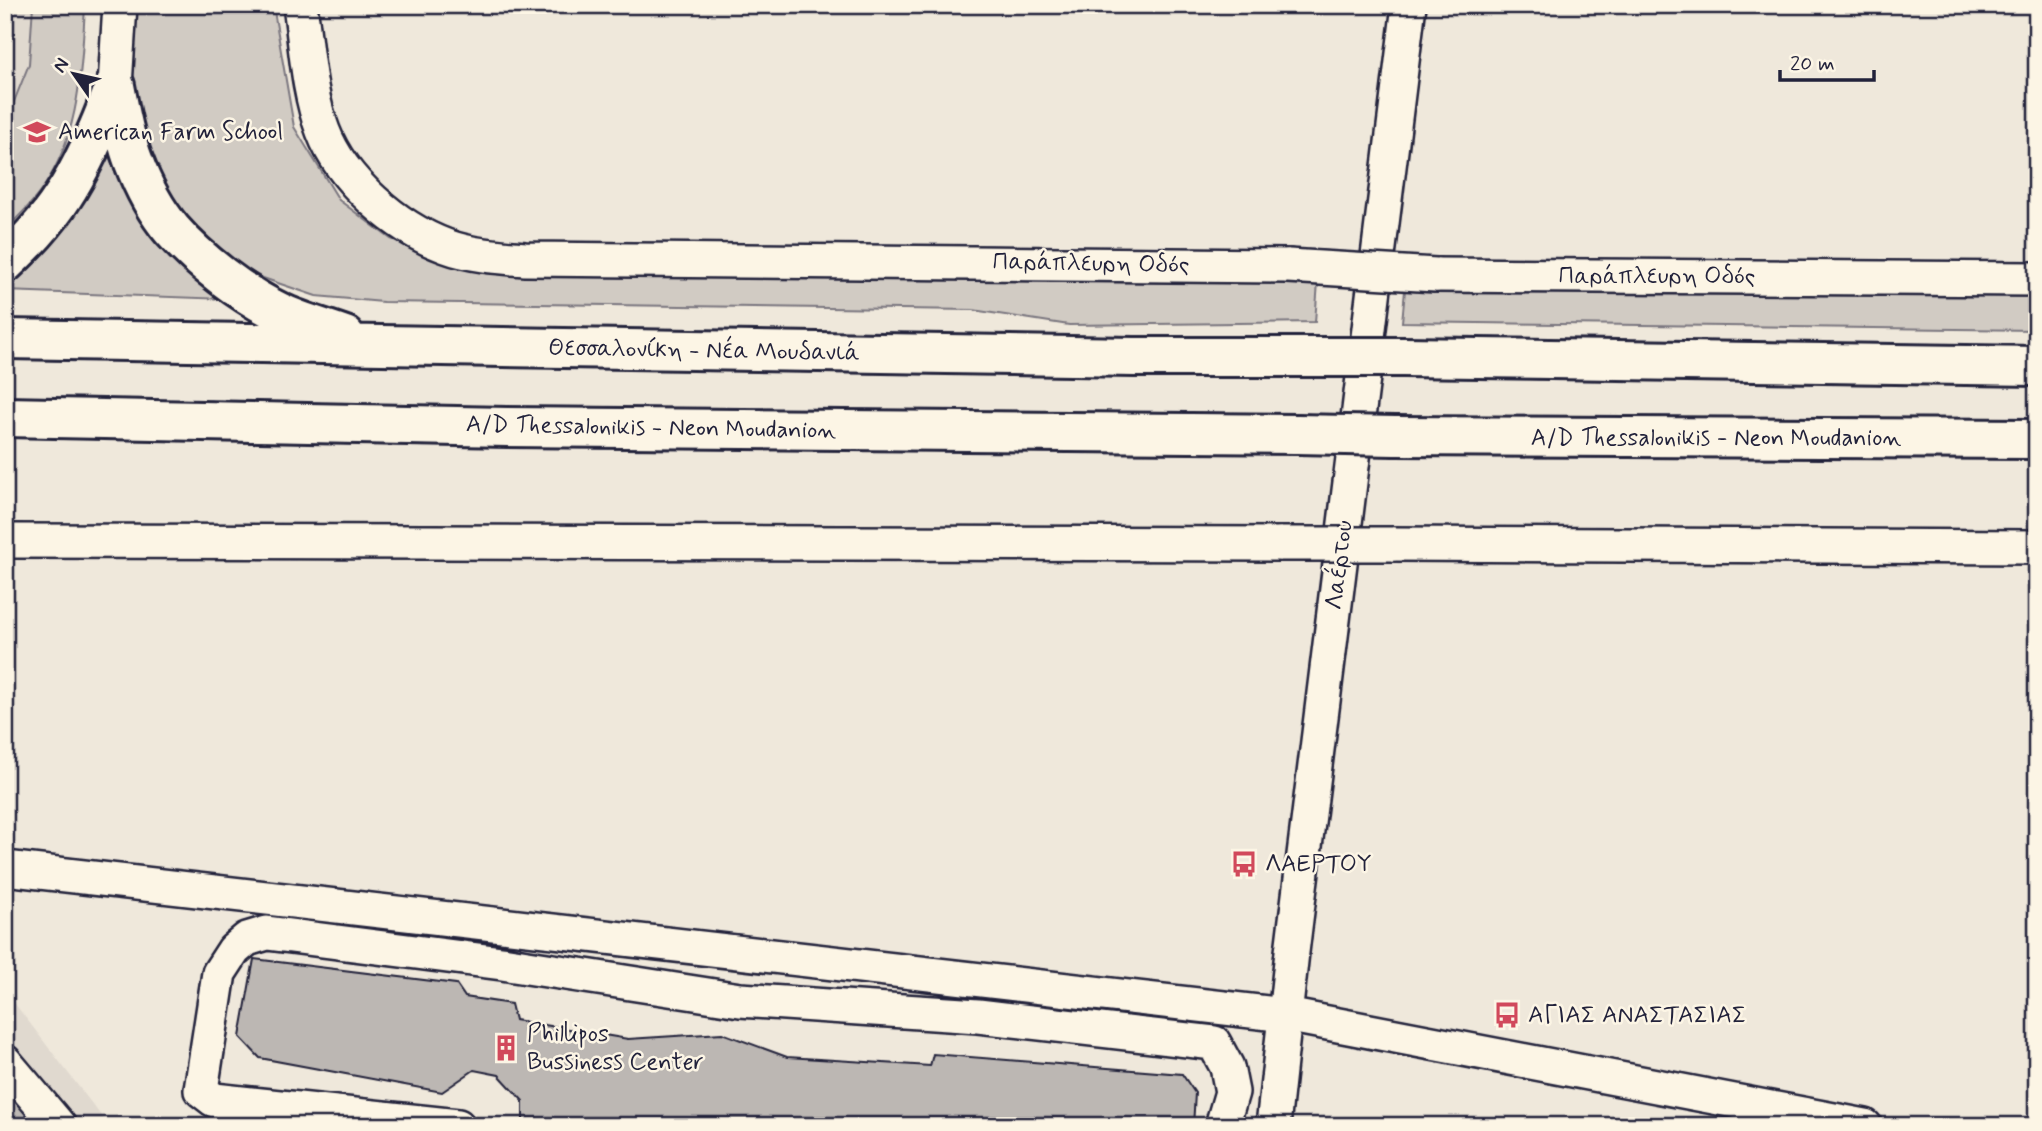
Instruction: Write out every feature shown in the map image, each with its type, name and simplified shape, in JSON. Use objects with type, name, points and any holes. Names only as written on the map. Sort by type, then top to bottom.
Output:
[{"type":"highway","points":[[5,263],[35,234],[63,197],[104,116],[115,86]]},
{"type":"highway","points":[[115,86],[124,132],[133,160],[152,202],[172,230],[248,295],[280,312],[370,346]]},
{"type":"highway","name":"Θεσσαλονίκη - Νέα Μουδανιά","points":[[5,339],[1134,357],[1403,357],[2037,366]]},
{"type":"highway","name":"A/D Thessalonikis - Neon Moudanion","points":[[5,417],[493,427],[2037,439]]},
{"type":"highway","points":[[1714,438],[1912,454],[2037,457]]},
{"type":"street","points":[[115,86],[120,5]]},
{"type":"street","name":"Παράπλευρη Οδός","points":[[300,5],[317,114],[324,134],[342,166],[367,195],[423,235],[446,246],[500,257],[1288,266],[1436,275],[2037,279]]},
{"type":"street","name":"Λαέρτου","points":[[1273,1126],[1409,5]]},
{"type":"street","points":[[5,541],[2037,547]]},
{"type":"street","points":[[5,868],[1286,1015],[1865,1126]]},
{"type":"street","points":[[458,1126],[214,1100],[201,1090],[219,973],[234,950],[247,939],[267,933],[502,962],[740,1000],[978,1016],[1214,1042]]},
{"type":"street","points":[[1214,1042],[1239,1011]]},
{"type":"street","points":[[1214,1042],[1227,1066],[1232,1092],[1222,1126]]},
{"type":"street","points":[[5,1062],[59,1126]]},
{"type":"shaded area","name":"American Farm School","points":[[5,5],[85,5],[79,83],[63,151],[48,181],[5,230]]},
{"type":"shaded area","name":"American Farm School","points":[[33,5],[85,5],[80,73],[73,118],[59,160],[39,194],[5,230],[5,116],[11,109],[29,64]]},
{"type":"shaded area","points":[[133,5],[273,5],[294,127],[339,200],[391,239],[453,260],[1318,282],[1315,322],[1069,325],[973,310],[383,302],[316,296],[263,278],[212,252],[169,206],[133,123]]},
{"type":"shaded area","points":[[105,135],[110,159],[129,200],[154,240],[225,299],[5,291],[5,276]]},
{"type":"shaded area","points":[[1406,280],[2037,290],[2037,330],[1402,322]]},
{"type":"shaded area","points":[[5,991],[109,1126],[5,1126]]},
{"type":"building","name":"Phillipos Bussiness Center","points":[[254,959],[456,984],[465,997],[511,1004],[515,1020],[628,1039],[722,1033],[787,1057],[930,1066],[933,1054],[1182,1074],[1195,1093],[1193,1126],[523,1125],[523,1101],[499,1075],[474,1070],[442,1092],[260,1058],[240,1037]]},
{"type":"building","points":[[5,1083],[40,1126],[5,1126]]},
{"type":"place","name":"American Farm School","points":[[37,132]]},
{"type":"place","name":"ΛΑΕΡΤΟΥ","points":[[1244,864]]},
{"type":"place","name":"ΑΓΙΑΣ ΑΝΑΣΤΑΣΙΑΣ","points":[[1507,1015]]},
{"type":"place","name":"Phillipos Bussiness Center","points":[[506,1048]]}]
